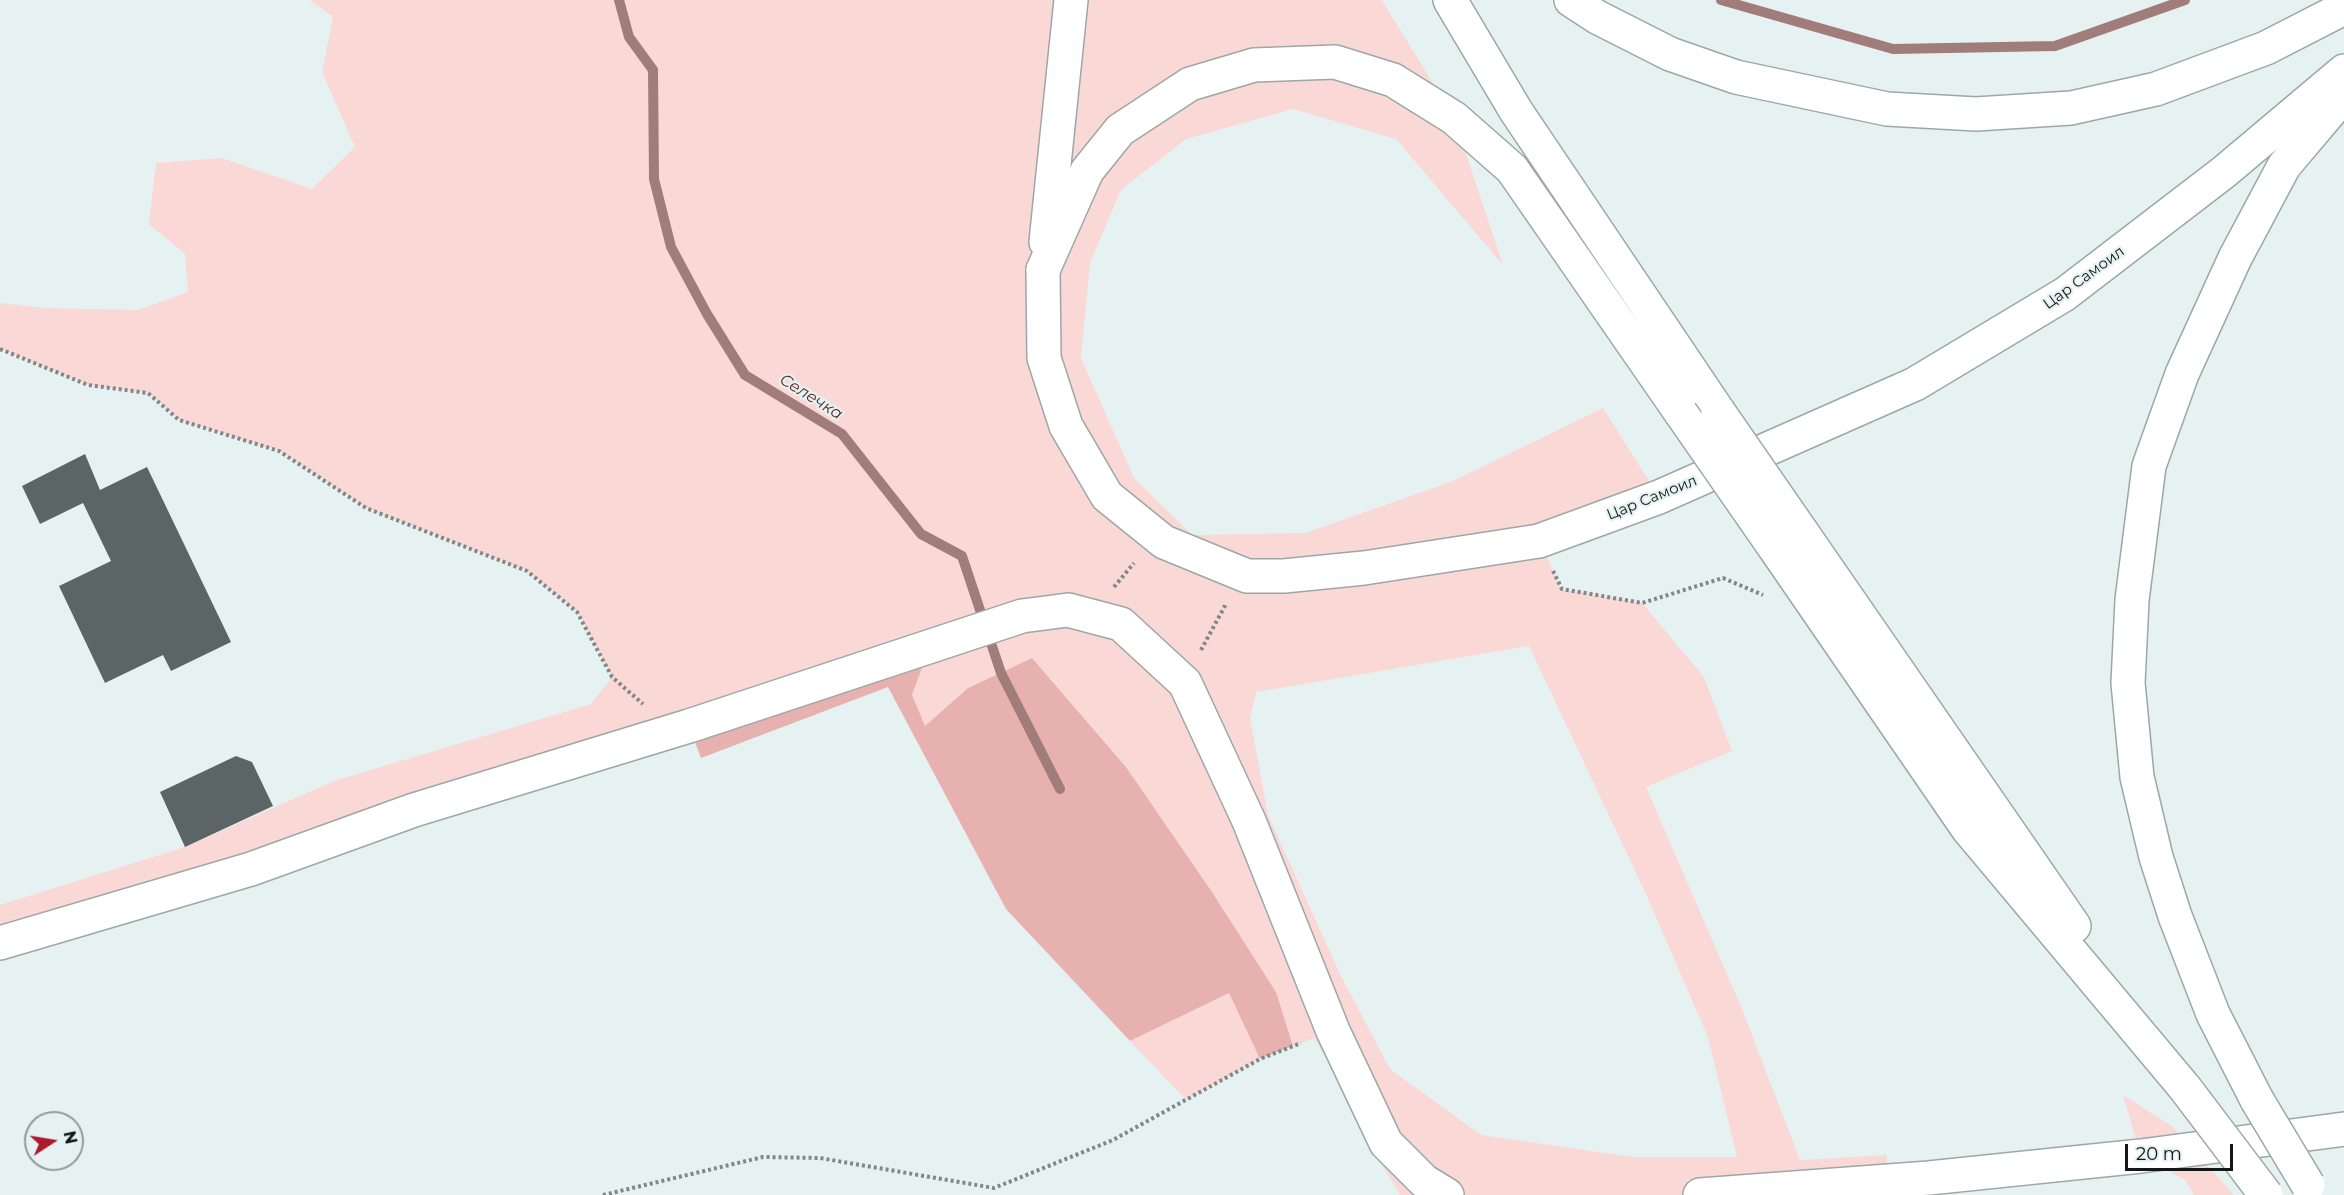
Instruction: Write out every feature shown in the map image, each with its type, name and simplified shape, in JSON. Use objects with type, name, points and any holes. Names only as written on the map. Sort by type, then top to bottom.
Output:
[{"type":"main road","name":"Цар Самоил","points":[[1071,0],[1043,270],[1044,358],[1066,426],[1107,496],[1164,542],[1247,576],[1284,576],[1364,568],[1539,540],[1659,497],[1915,384],[2065,294],[2224,172],[2344,71]]},
{"type":"main road","points":[[1450,0],[1516,111],[1718,411],[1786,537],[1968,829],[2185,1088],[2266,1195]]},
{"type":"main road","points":[[1571,0],[1596,17],[1670,54],[1736,77],[1887,109],[1976,114],[2071,108],[2156,89],[2266,48],[2344,8]]},
{"type":"main road","points":[[1043,270],[1087,171],[1120,130],[1190,84],[1254,65],[1335,62],[1393,80],[1454,118],[1512,169],[1681,413],[1786,537]]},
{"type":"main road","points":[[2312,1190],[2257,1100],[2213,1014],[2175,916],[2156,857],[2137,777],[2128,683],[2132,600],[2149,465],[2182,374],[2235,258],[2284,166],[2344,95]]},
{"type":"main road","points":[[0,943],[251,869],[414,810],[689,726],[1022,616],[1068,610],[1121,624],[1185,683],[1249,821],[1333,1031],[1386,1143],[1424,1181],[1447,1195]]},
{"type":"main road","points":[[1700,1195],[1929,1178],[2141,1156],[2331,1131]]},
{"type":"path","points":[[0,349],[88,385],[148,393],[179,420],[279,451],[366,508],[527,571],[577,612],[612,677],[654,713],[689,726]]},
{"type":"path","points":[[1539,540],[1562,589],[1642,603],[1723,578],[1764,596]]},
{"type":"path","points":[[1102,619],[1114,586],[1131,565],[1164,542]]},
{"type":"path","points":[[1185,683],[1217,616],[1247,576]]},
{"type":"path","points":[[603,1195],[763,1157],[820,1158],[994,1188],[1113,1140],[1260,1059],[1333,1031]]},
{"type":"shaded area","points":[[310,0],[1382,0],[1454,118],[1503,265],[1396,139],[1293,109],[1186,139],[1121,190],[1090,263],[1081,358],[1134,478],[1192,535],[1305,533],[1451,482],[1603,408],[1659,497],[1539,541],[1562,589],[1642,603],[1704,677],[1732,751],[1646,787],[1742,1009],[1800,1160],[1886,1155],[1891,1181],[1700,1195],[1400,1195],[1373,1150],[1334,1070],[1314,1038],[1293,1046],[1276,992],[1212,892],[1126,767],[1032,658],[968,688],[924,727],[912,695],[930,647],[0,943],[0,905],[185,847],[334,781],[591,704],[612,677],[577,612],[527,571],[366,508],[279,451],[179,420],[148,393],[88,385],[0,349],[0,303],[44,308],[138,310],[188,292],[185,254],[149,224],[156,163],[222,158],[312,189],[355,147],[322,72],[333,17]],"holes":[[[1529,646],[1646,894],[1708,1037],[1737,1157],[1632,1157],[1481,1135],[1390,1069],[1340,974],[1268,815],[1250,718],[1256,692]]]},
{"type":"shaded area","points":[[930,646],[912,695],[925,726],[968,688],[1032,658],[1126,767],[1212,892],[1276,992],[1293,1046],[1260,1059],[1229,993],[1130,1041],[1006,909],[888,687],[701,758],[689,726]]},
{"type":"shaded area","points":[[1229,993],[1260,1059],[1186,1100],[1130,1041]]},
{"type":"shaded area","points":[[2123,1095],[2172,1126],[2234,1195],[2194,1195],[2185,1180],[2141,1156]]},
{"type":"building","points":[[85,454],[100,490],[147,467],[231,642],[171,671],[163,655],[105,683],[59,586],[111,561],[83,503],[40,524],[22,486]]},
{"type":"building","points":[[236,756],[252,762],[273,806],[185,847],[160,792]]},
{"type":"waterway","name":"Селечка","points":[[619,0],[629,37],[653,70],[654,179],[671,247],[707,314],[745,375],[842,434],[921,534],[962,556],[1001,673],[1060,789]]},
{"type":"waterway","points":[[1721,0],[1893,49],[2055,46],[2185,0]]}]
